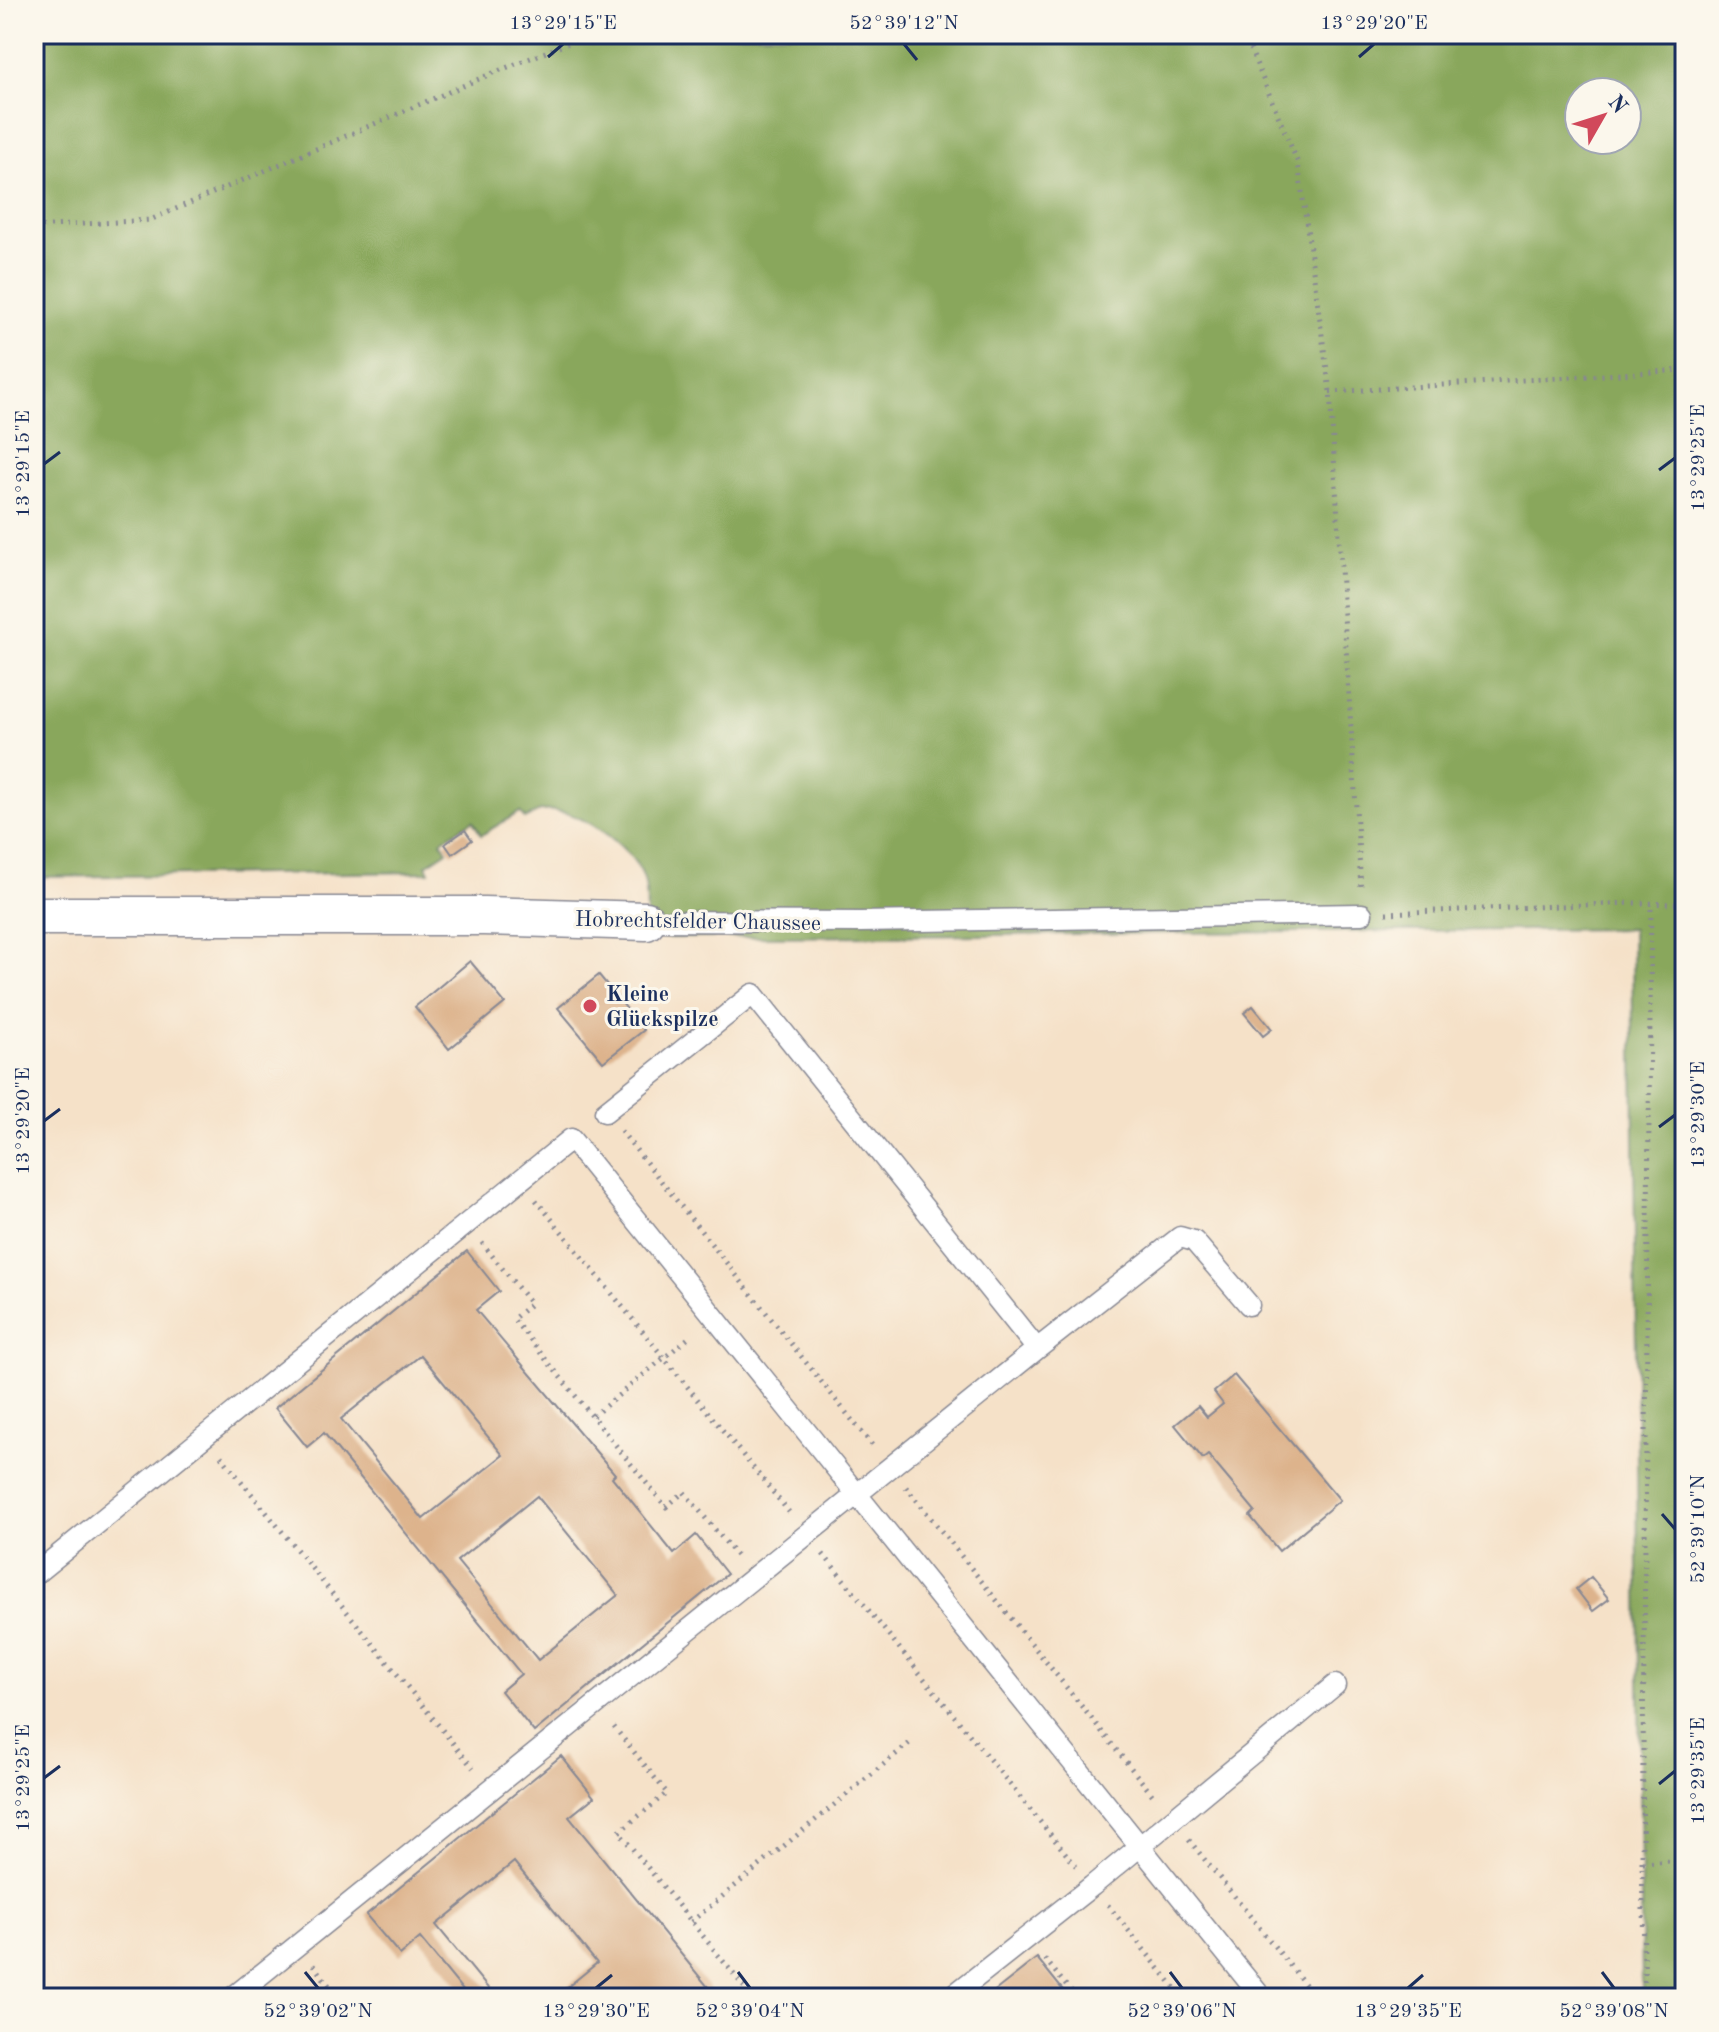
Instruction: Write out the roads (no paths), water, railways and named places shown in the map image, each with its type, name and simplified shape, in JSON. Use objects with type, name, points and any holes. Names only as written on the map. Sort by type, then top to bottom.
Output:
[{"type":"street","name":"Hobrechtsfelder Chaussee","points":[[34,916],[484,916],[646,921]]},
{"type":"lane","name":"Hobrechtsfelder Chaussee","points":[[646,921],[860,922],[1362,914]]},
{"type":"lane","points":[[605,1112],[753,994],[1037,1349]]},
{"type":"lane","points":[[34,1575],[571,1139],[1262,1998]]},
{"type":"lane","points":[[232,1998],[856,1494],[1180,1237],[1194,1241],[1249,1305]]},
{"type":"lane","points":[[950,1998],[1092,1886],[1335,1685]]},
{"type":"place","name":"Kleine Glückspilze","points":[[590,1006]]}]
